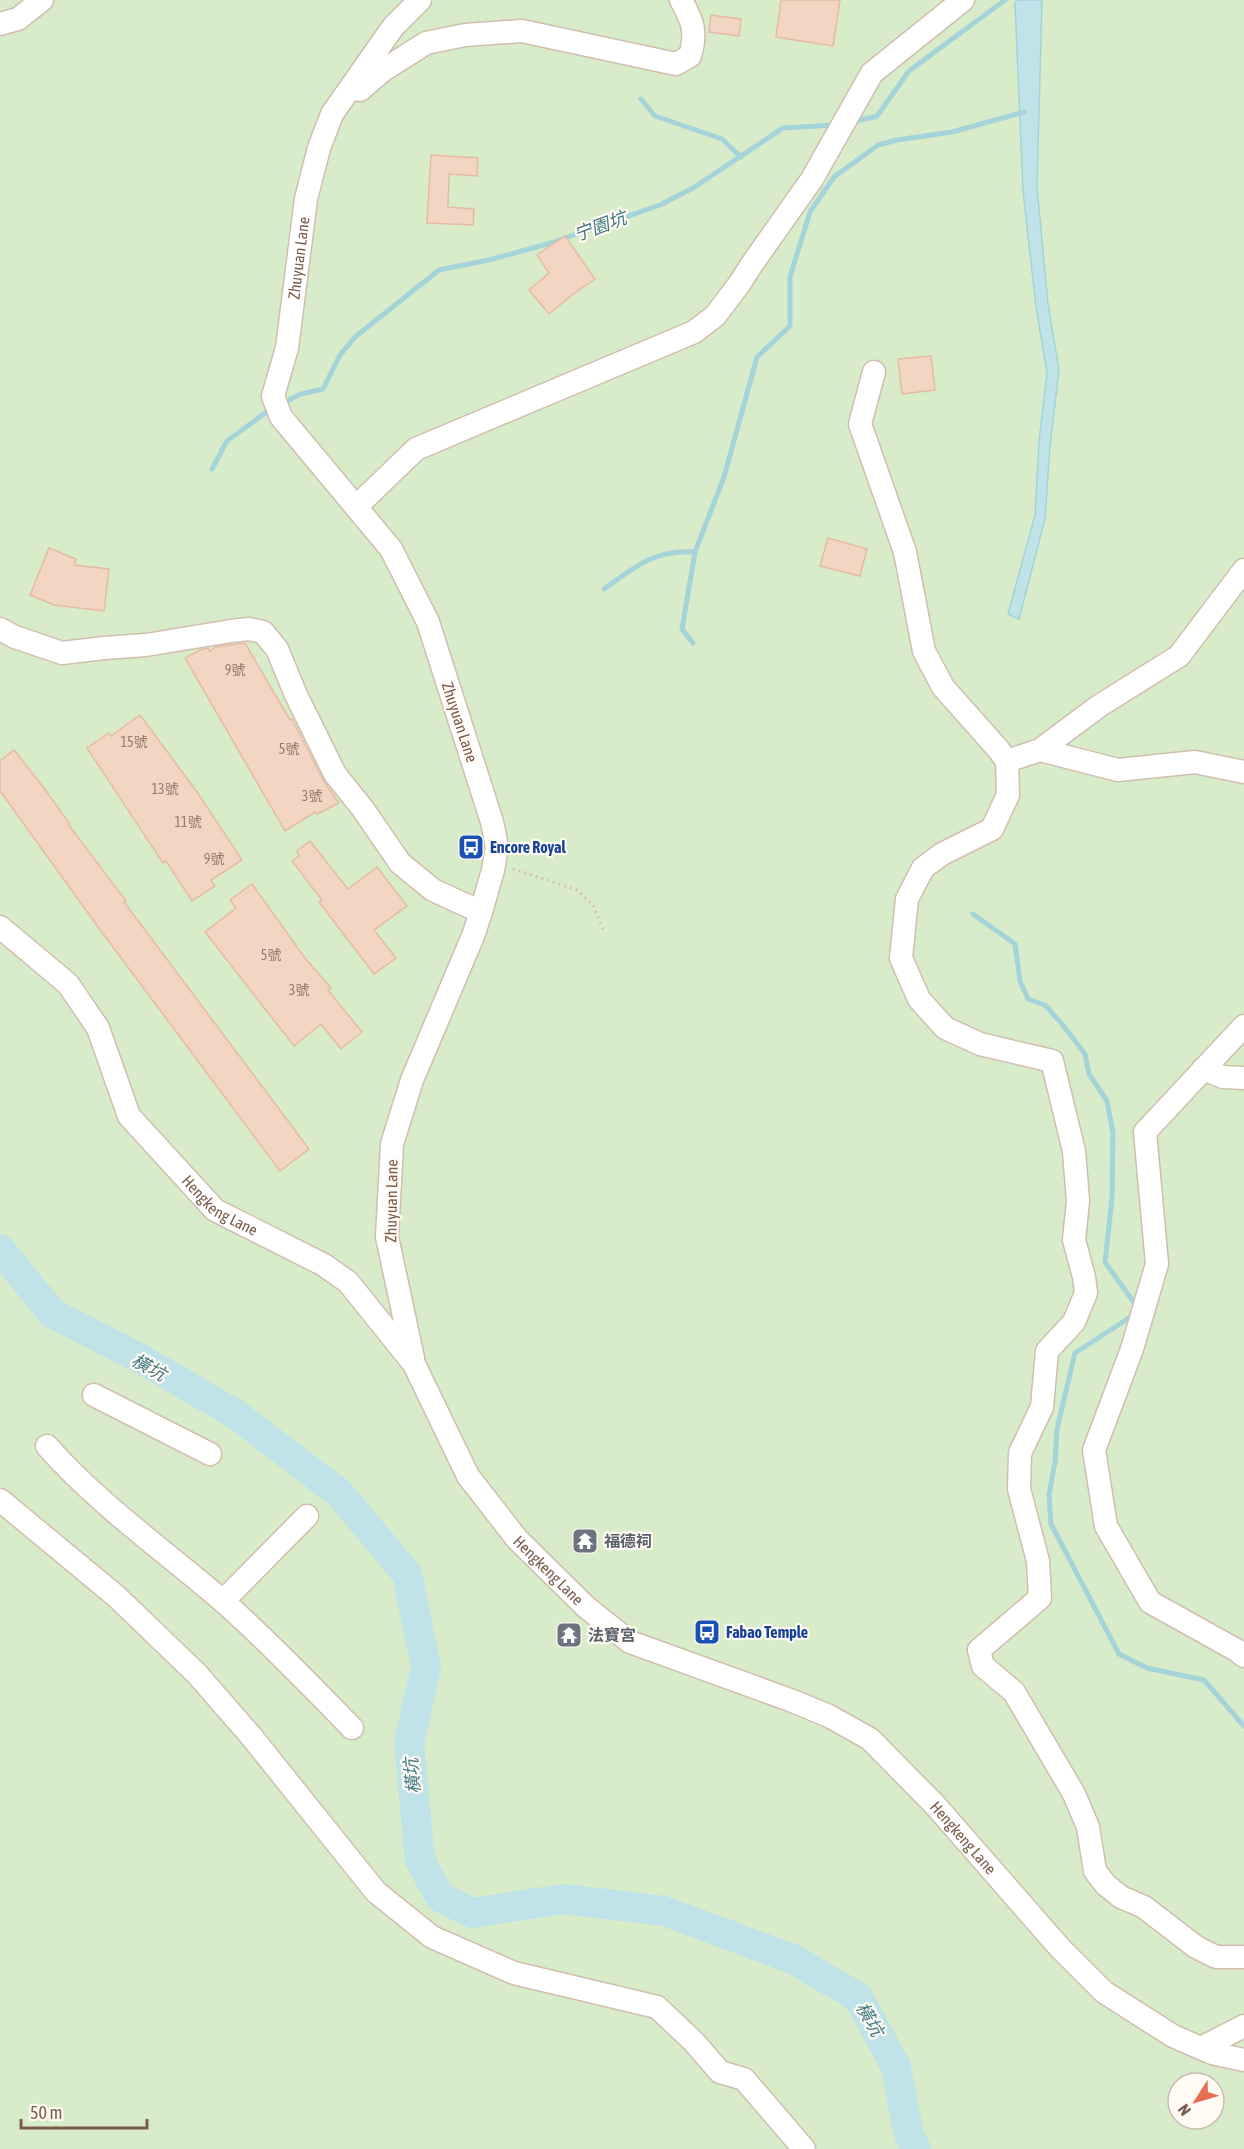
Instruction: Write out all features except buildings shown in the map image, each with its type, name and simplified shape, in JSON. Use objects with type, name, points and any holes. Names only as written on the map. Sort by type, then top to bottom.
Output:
[{"type":"street","points":[[0,24],[18,19],[42,0]]},
{"type":"street","name":"Zhuyuan Lane","points":[[414,1364],[387,1238],[392,1144],[412,1080],[473,936],[497,847],[492,822],[428,622],[391,549],[277,406],[287,348],[306,199],[319,148],[332,114],[393,27],[420,0]]},
{"type":"street","name":"Zhuyuan Lane","points":[[332,114],[382,70],[426,43],[465,35],[522,31],[676,64],[690,56],[695,38],[690,16],[681,0]]},
{"type":"street","points":[[356,507],[417,449],[694,332],[715,316],[812,179],[872,73],[963,0]]},
{"type":"street","points":[[874,372],[860,424],[905,552],[924,651],[943,687],[1007,761],[1008,795],[992,829],[942,854],[923,868],[907,899],[901,958],[919,999],[945,1028],[980,1044],[1052,1061],[1074,1150],[1078,1201],[1074,1240],[1086,1293],[1074,1322],[1047,1352],[1042,1407],[1020,1453],[1019,1489],[1038,1562],[1040,1598],[979,1650],[983,1666],[1014,1692],[1074,1794],[1088,1827],[1095,1871],[1106,1885],[1121,1897],[1144,1907],[1196,1947],[1216,1957],[1244,1957]]},
{"type":"street","points":[[1007,761],[1040,750],[1099,706],[1179,656],[1244,570]]},
{"type":"street","points":[[0,629],[15,637],[63,653],[146,645],[249,629],[263,632],[277,649],[296,695],[335,774],[363,808],[400,863],[433,890],[481,912]]},
{"type":"street","points":[[1040,750],[1118,770],[1195,762],[1244,772]]},
{"type":"street","name":"Hengkeng Lane","points":[[0,927],[68,984],[98,1028],[129,1116],[215,1210],[324,1265],[348,1282],[414,1364],[468,1476],[517,1539],[586,1606],[630,1642],[790,1700],[829,1716],[870,1739],[935,1805],[1060,1948],[1104,1992],[1173,2036],[1212,2054],[1244,2060]]},
{"type":"street","points":[[1244,1026],[1145,1132],[1157,1264],[1132,1349],[1094,1450],[1106,1526],[1150,1602],[1244,1656]]},
{"type":"street","points":[[1203,1070],[1223,1077],[1244,1078]]},
{"type":"street","points":[[94,1395],[210,1454]]},
{"type":"street","points":[[47,1446],[65,1466],[223,1602],[275,1650],[352,1728]]},
{"type":"street","points":[[0,1500],[116,1596],[197,1674],[251,1736],[376,1892],[432,1937],[514,1973],[657,2007],[720,2072],[744,2079],[804,2149]]},
{"type":"street","points":[[223,1602],[307,1516]]},
{"type":"street","points":[[1201,2048],[1244,2026]]},
{"type":"path","points":[[494,864],[520,870],[577,890],[593,905],[603,929]]},
{"type":"green space","points":[[0,0],[1244,0],[1244,2149],[0,2149]]},
{"type":"water","points":[[1017,0],[1042,0],[1037,187],[1048,304],[1059,370],[1050,446],[1045,519],[1019,619],[1008,614],[1035,515],[1039,441],[1047,373],[1036,307],[1023,191],[1015,3]]},
{"type":"waterway","name":"宁園坑","points":[[853,122],[877,116],[909,71],[1005,0]]},
{"type":"waterway","points":[[641,99],[655,116],[722,139],[741,157]]},
{"type":"waterway","points":[[693,643],[682,629],[695,552],[724,477],[757,357],[790,326],[790,277],[810,212],[834,177],[878,145],[952,132],[1024,112]]},
{"type":"waterway","name":"宁園坑","points":[[281,404],[301,394],[323,389],[340,355],[355,337],[439,270],[489,260],[551,243],[660,205],[693,188],[783,128],[835,125]]},
{"type":"waterway","name":"宁園坑","points":[[212,469],[227,441],[272,408]]},
{"type":"waterway","points":[[604,589],[646,561],[668,554],[695,552]]},
{"type":"waterway","points":[[973,914],[1015,944],[1020,981],[1028,999],[1045,1005],[1062,1024],[1085,1054],[1089,1074],[1107,1101],[1113,1133],[1112,1198],[1105,1262],[1137,1307]]},
{"type":"waterway","name":"橫坑","points":[[0,1249],[52,1313],[141,1359],[234,1413],[339,1493],[407,1574],[426,1667],[409,1743],[420,1860],[440,1897],[472,1913],[563,1899],[664,1911],[793,1959],[858,1997],[896,2067],[909,2136],[916,2149]]},
{"type":"waterway","points":[[1135,1314],[1075,1353],[1057,1429],[1055,1462],[1049,1495],[1051,1524],[1119,1654],[1147,1668],[1204,1680],[1244,1726]]},
{"type":"place","name":"Encore Royal","points":[[471,847]]},
{"type":"place","name":"福德祠","points":[[585,1541]]},
{"type":"place","name":"Fabao Temple","points":[[707,1632]]},
{"type":"place","name":"法寶宮","points":[[569,1635]]}]
